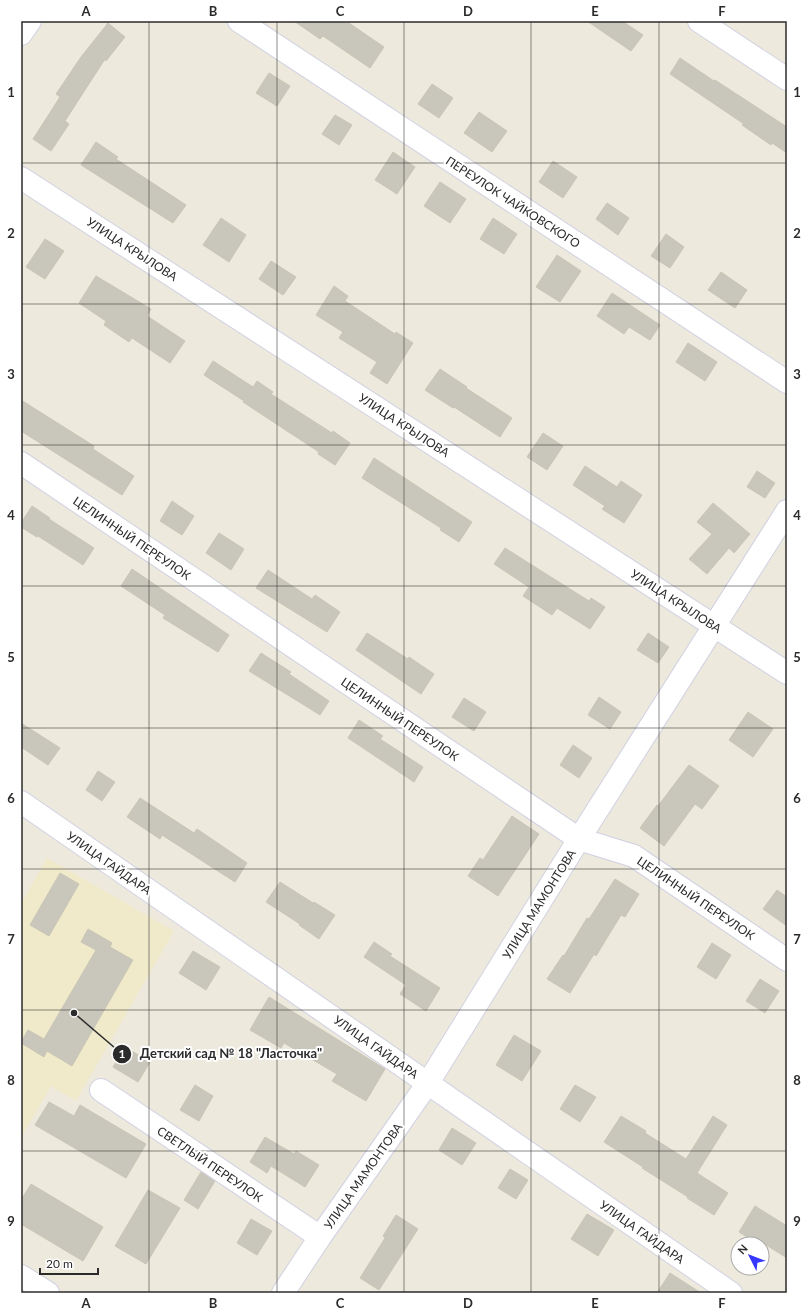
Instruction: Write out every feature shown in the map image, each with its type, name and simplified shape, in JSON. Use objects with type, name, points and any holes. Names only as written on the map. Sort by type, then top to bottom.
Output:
[{"type":"street","points":[[21,34],[30,21]]},
{"type":"street","name":"ПЕРЕУЛОК ЧАЙКОВСКОГО","points":[[239,21],[787,382]]},
{"type":"street","points":[[699,21],[787,79]]},
{"type":"street","name":"УЛИЦА КРЫЛОВА","points":[[21,178],[787,673]]},
{"type":"street","name":"ЦЕЛИННЫЙ ПЕРЕУЛОК","points":[[21,463],[579,840],[634,856],[787,960]]},
{"type":"street","name":"УЛИЦА МАМОНТОВА","points":[[283,1293],[320,1237],[428,1083],[579,840],[787,511]]},
{"type":"street","name":"УЛИЦА ГАЙДАРА","points":[[21,802],[731,1293]]},
{"type":"street","name":"СВЕТЛЫЙ ПЕРЕУЛОК","points":[[101,1090],[320,1237]]},
{"type":"street","points":[[21,1276],[48,1293]]},
{"type":"shaded area","points":[[47,858],[174,931],[76,1101],[51,1086],[21,1138],[21,941],[23,937],[21,936],[21,904]]},
{"type":"building","points":[[294,21],[346,21],[384,47],[370,68],[323,36],[320,39]]},
{"type":"building","points":[[587,21],[622,21],[643,35],[631,51]]},
{"type":"building","points":[[108,23],[125,37],[106,61],[105,59],[65,121],[69,124],[51,151],[33,139],[60,97],[56,94],[81,57]]},
{"type":"building","points":[[680,58],[787,127],[787,153],[772,143],[771,145],[742,125],[744,124],[670,74]]},
{"type":"building","points":[[269,73],[290,86],[277,106],[256,93]]},
{"type":"building","points":[[432,84],[453,98],[439,118],[418,104]]},
{"type":"building","points":[[479,112],[507,131],[492,152],[464,133]]},
{"type":"building","points":[[335,115],[352,125],[339,145],[322,134]]},
{"type":"building","points":[[96,142],[118,157],[116,159],[186,205],[173,223],[81,165]]},
{"type":"building","points":[[393,152],[415,167],[397,194],[375,180]]},
{"type":"building","points":[[553,161],[577,177],[563,198],[539,182]]},
{"type":"building","points":[[440,182],[466,199],[450,223],[424,206]]},
{"type":"building","points":[[607,203],[629,218],[618,235],[596,219]]},
{"type":"building","points":[[221,218],[246,235],[229,262],[203,245]]},
{"type":"building","points":[[493,218],[517,234],[504,254],[480,239]]},
{"type":"building","points":[[666,234],[684,247],[670,268],[651,256]]},
{"type":"building","points":[[45,239],[64,251],[45,279],[26,267]]},
{"type":"building","points":[[557,255],[581,271],[560,302],[536,287]]},
{"type":"building","points":[[271,261],[296,277],[283,295],[259,279]]},
{"type":"building","points":[[721,272],[747,290],[735,308],[708,290]]},
{"type":"building","points":[[96,276],[151,309],[147,316],[185,341],[170,363],[132,338],[129,342],[104,325],[106,321],[79,303]]},
{"type":"building","points":[[334,286],[348,296],[345,301],[395,334],[396,332],[413,343],[387,384],[370,373],[377,362],[339,338],[343,332],[316,315]]},
{"type":"building","points":[[612,293],[660,325],[650,340],[629,327],[624,334],[597,316]]},
{"type":"building","points":[[688,343],[717,362],[705,381],[676,362]]},
{"type":"building","points":[[213,361],[253,387],[257,381],[273,392],[271,394],[332,433],[333,431],[350,443],[335,465],[318,454],[319,452],[204,375]]},
{"type":"building","points":[[440,369],[512,418],[500,437],[425,390]]},
{"type":"building","points":[[21,400],[94,446],[93,449],[134,476],[122,495],[21,431]]},
{"type":"building","points":[[543,433],[563,446],[547,470],[527,457]]},
{"type":"building","points":[[374,458],[472,522],[459,542],[440,530],[441,528],[362,478]]},
{"type":"building","points":[[585,466],[617,487],[621,481],[642,495],[624,523],[602,509],[605,506],[573,485]]},
{"type":"building","points":[[757,471],[775,483],[765,498],[747,487]]},
{"type":"building","points":[[172,501],[194,516],[182,535],[160,521]]},
{"type":"building","points":[[713,503],[750,534],[734,553],[729,548],[707,574],[689,559],[712,534],[697,522]]},
{"type":"building","points":[[32,506],[50,518],[49,519],[94,548],[83,565],[38,536],[37,537],[21,527],[21,523]]},
{"type":"building","points":[[219,533],[244,549],[231,570],[206,553]]},
{"type":"building","points":[[505,548],[589,601],[591,598],[605,607],[590,629],[557,608],[552,615],[523,596],[529,587],[494,564]]},
{"type":"building","points":[[132,569],[229,635],[218,652],[163,618],[165,615],[121,586]]},
{"type":"building","points":[[268,570],[312,599],[315,595],[340,612],[327,632],[256,588]]},
{"type":"building","points":[[367,633],[408,659],[409,657],[434,674],[421,694],[356,650]]},
{"type":"building","points":[[648,633],[669,647],[658,663],[637,650]]},
{"type":"building","points":[[261,653],[291,672],[289,674],[329,701],[320,715],[249,671]]},
{"type":"building","points":[[599,697],[621,712],[610,729],[588,715]]},
{"type":"building","points":[[464,698],[486,712],[474,731],[452,717]]},
{"type":"building","points":[[748,712],[773,729],[753,757],[729,740]]},
{"type":"building","points":[[359,720],[383,736],[380,739],[423,767],[414,782],[348,738]]},
{"type":"building","points":[[21,723],[60,748],[48,765],[21,747]]},
{"type":"building","points":[[573,745],[592,758],[579,778],[560,765]]},
{"type":"building","points":[[689,765],[719,786],[702,809],[695,804],[664,846],[640,828]]},
{"type":"building","points":[[98,771],[115,782],[102,801],[86,790]]},
{"type":"building","points":[[140,798],[194,833],[197,829],[247,863],[235,882],[162,835],[160,839],[127,817]]},
{"type":"building","points":[[512,816],[539,834],[498,896],[468,876],[480,858],[483,860]]},
{"type":"building","points":[[60,873],[79,884],[49,936],[30,925]]},
{"type":"building","points":[[615,879],[639,894],[625,917],[621,915],[596,956],[594,954],[570,993],[547,979],[563,955],[564,956],[587,918],[589,919]]},
{"type":"building","points":[[280,882],[335,915],[319,939],[299,925],[300,924],[266,902]]},
{"type":"building","points":[[777,890],[787,897],[787,926],[763,909]]},
{"type":"building","points":[[88,929],[112,943],[110,947],[133,960],[72,1066],[47,1051],[44,1057],[21,1042],[28,1030],[44,1039],[96,950],[81,942]]},
{"type":"building","points":[[374,942],[392,954],[390,956],[440,988],[426,1011],[400,994],[406,985],[364,957]]},
{"type":"building","points":[[712,943],[731,955],[716,979],[697,967]]},
{"type":"building","points":[[193,951],[220,967],[206,990],[179,973]]},
{"type":"building","points":[[760,979],[779,991],[765,1013],[746,1001]]},
{"type":"building","points":[[269,997],[385,1069],[366,1101],[332,1081],[337,1074],[284,1043],[281,1048],[250,1030]]},
{"type":"building","points":[[514,1035],[541,1051],[522,1081],[496,1065]]},
{"type":"building","points":[[125,1047],[150,1062],[138,1082],[113,1067]]},
{"type":"building","points":[[195,1085],[213,1096],[199,1121],[180,1110]]},
{"type":"building","points":[[575,1085],[596,1097],[580,1122],[560,1109]]},
{"type":"building","points":[[49,1102],[74,1116],[80,1105],[146,1144],[126,1178],[35,1125]]},
{"type":"building","points":[[621,1116],[646,1131],[645,1133],[686,1159],[713,1116],[727,1125],[697,1173],[728,1193],[714,1215],[604,1142]]},
{"type":"building","points":[[452,1128],[476,1143],[462,1165],[439,1150]]},
{"type":"building","points":[[265,1137],[294,1154],[296,1151],[319,1165],[305,1187],[271,1166],[267,1173],[250,1162]]},
{"type":"building","points":[[510,1169],[528,1180],[516,1199],[498,1188]]},
{"type":"building","points":[[201,1172],[215,1181],[198,1209],[184,1200]]},
{"type":"building","points":[[31,1184],[103,1227],[83,1261],[21,1224],[21,1200]]},
{"type":"building","points":[[148,1190],[180,1208],[146,1264],[115,1246]]},
{"type":"building","points":[[755,1206],[787,1226],[787,1258],[770,1247],[770,1236],[745,1236],[739,1232]]},
{"type":"building","points":[[587,1214],[614,1230],[598,1256],[571,1239]]},
{"type":"building","points":[[396,1215],[418,1229],[379,1290],[360,1278],[385,1238],[383,1236]]},
{"type":"building","points":[[251,1219],[272,1231],[257,1255],[237,1243]]},
{"type":"building","points":[[670,1273],[701,1293],[657,1293]]},
{"type":"place","name":"Детский сад № 18 \"Ласточка\"","points":[[74,1013]]}]
